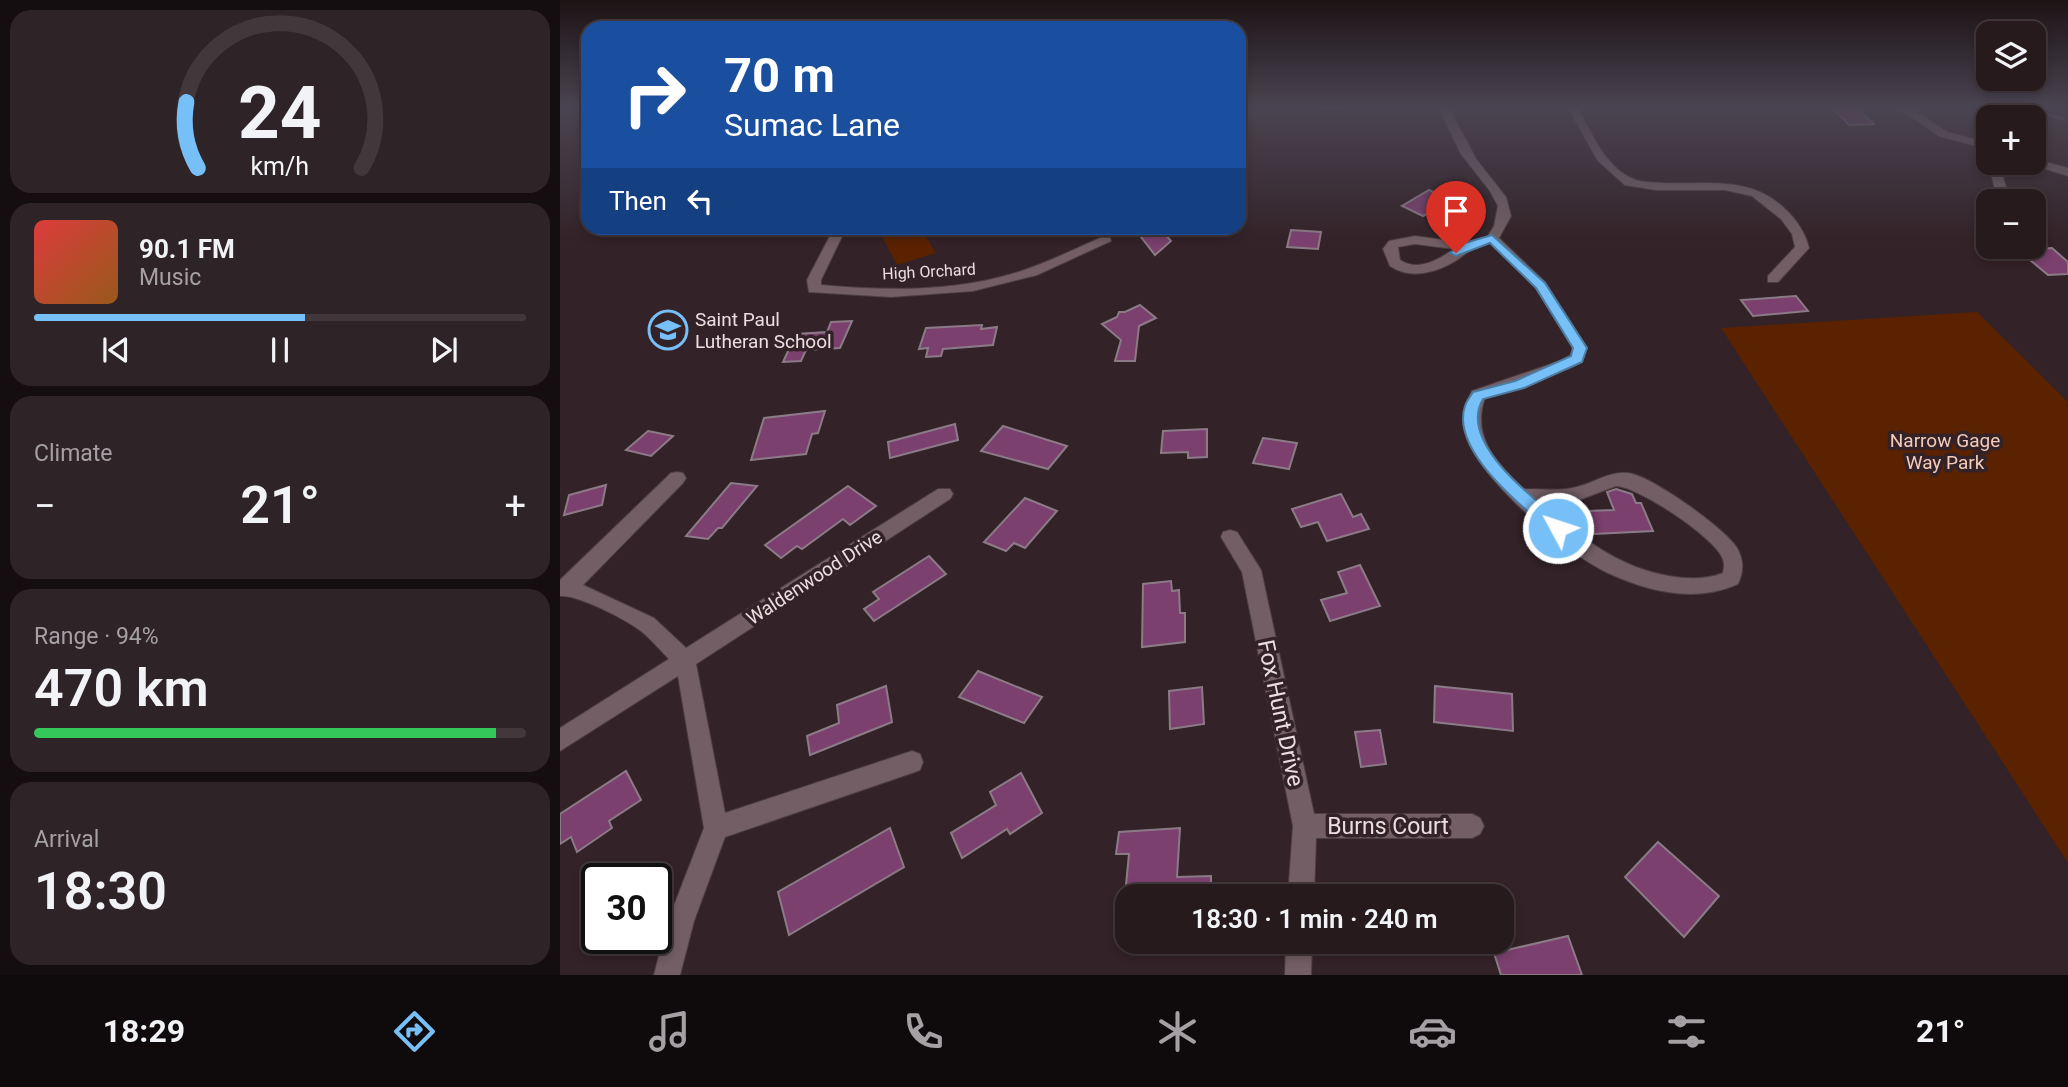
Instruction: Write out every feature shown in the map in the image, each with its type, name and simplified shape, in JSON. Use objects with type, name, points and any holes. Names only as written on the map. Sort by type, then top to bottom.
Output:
[{"type":"street","points":[[1466,152],[1491,182],[1503,202],[1504,220],[1492,239],[1466,247],[1443,262],[1424,268],[1402,268],[1395,265],[1390,254],[1394,244],[1415,240],[1466,247]]},
{"type":"street","points":[[1597,152],[1616,173],[1633,184],[1667,187],[1737,186],[1755,191],[1773,202],[1801,234],[1802,248],[1773,279]]},
{"type":"street","points":[[2046,166],[2068,172]]},
{"type":"street","name":"High Orchard","points":[[837,235],[814,280],[814,289],[841,292],[951,290],[986,286],[1021,276],[1105,241]]},
{"type":"street","points":[[1492,239],[1540,285],[1580,348],[1577,359],[1530,380],[1478,395],[1472,406],[1471,420],[1474,435],[1487,460],[1520,496],[1577,543],[1621,571],[1687,587],[1720,585],[1731,578],[1734,565],[1728,551],[1713,534],[1658,494],[1632,480],[1615,479],[1574,495],[1520,496]]},
{"type":"street","points":[[667,975],[681,920],[716,828],[703,745],[685,660],[647,624],[609,604],[564,587],[677,478]]},
{"type":"street","name":"Waldenwood Drive","points":[[560,740],[944,494]]},
{"type":"street","name":"Fox Hunt Drive","points":[[1230,537],[1251,570],[1305,826],[1302,884]]},
{"type":"street","points":[[716,828],[912,762]]},
{"type":"street","name":"Burns Court","points":[[1305,826],[1472,826]]},
{"type":"street","points":[[1298,954],[1298,975]]},
{"type":"green space","points":[[881,235],[924,235],[936,253],[897,265]]},
{"type":"green space","name":"Narrow Gage Way Park","points":[[1977,312],[2068,402],[2068,863],[1721,328]]},
{"type":"building","points":[[1429,190],[1451,200],[1423,216],[1402,206]]},
{"type":"building","points":[[1291,230],[1321,232],[1318,249],[1287,247]]},
{"type":"building","points":[[1139,235],[1166,235],[1171,241],[1155,255]]},
{"type":"building","points":[[2046,248],[2052,248],[2068,262],[2068,274],[2048,275],[2029,259],[2046,259]]},
{"type":"building","points":[[1796,296],[1808,311],[1753,316],[1741,300]]},
{"type":"building","points":[[1140,305],[1156,318],[1139,326],[1135,361],[1115,361],[1121,340],[1102,324],[1117,317],[1119,312]]},
{"type":"building","points":[[852,321],[840,348],[806,350],[801,361],[783,362],[796,334],[827,332],[831,322]]},
{"type":"building","points":[[982,325],[981,329],[997,327],[993,345],[943,349],[941,356],[926,357],[928,348],[919,349],[926,328]]},
{"type":"building","points":[[825,411],[818,433],[812,434],[806,454],[751,460],[764,418]]},
{"type":"building","points":[[955,424],[958,440],[890,458],[888,442]]},
{"type":"building","points":[[1003,426],[1067,446],[1048,469],[981,451]]},
{"type":"building","points":[[1207,429],[1207,457],[1188,458],[1188,452],[1161,453],[1163,431]]},
{"type":"building","points":[[648,431],[673,436],[651,456],[626,450]]},
{"type":"building","points":[[1263,438],[1297,443],[1289,469],[1253,463]]},
{"type":"building","points":[[731,483],[757,486],[722,528],[718,528],[708,539],[686,536]]},
{"type":"building","points":[[606,485],[602,505],[564,515],[569,495]]},
{"type":"building","points":[[848,486],[876,506],[850,525],[843,519],[802,549],[797,546],[781,558],[765,545]]},
{"type":"building","points":[[1616,489],[1632,494],[1636,503],[1641,503],[1653,531],[1594,534],[1586,511],[1614,510],[1607,492]]},
{"type":"building","points":[[1341,494],[1353,517],[1361,514],[1369,529],[1327,541],[1318,522],[1301,527],[1292,509]]},
{"type":"building","points":[[1025,498],[1057,511],[1025,548],[1014,543],[1006,551],[984,542]]},
{"type":"building","points":[[929,556],[946,574],[874,621],[864,609],[879,599],[873,592]]},
{"type":"building","points":[[1360,565],[1380,606],[1330,621],[1321,600],[1347,593],[1338,572]]},
{"type":"building","points":[[1171,581],[1172,591],[1179,590],[1180,613],[1185,613],[1185,642],[1142,647],[1143,584]]},
{"type":"building","points":[[978,671],[1042,697],[1024,723],[959,697]]},
{"type":"building","points":[[886,686],[892,722],[810,755],[807,736],[839,723],[837,705]]},
{"type":"building","points":[[1435,686],[1512,694],[1513,731],[1434,722]]},
{"type":"building","points":[[1202,687],[1204,724],[1170,729],[1169,691]]},
{"type":"building","points":[[1380,730],[1386,764],[1361,767],[1355,732]]},
{"type":"building","points":[[626,771],[641,800],[609,821],[612,828],[577,852],[571,837],[560,844],[560,814]]},
{"type":"building","points":[[1021,773],[1042,813],[1010,834],[1007,829],[962,858],[951,833],[996,805],[990,792]]},
{"type":"building","points":[[890,828],[904,867],[789,935],[778,892]]},
{"type":"building","points":[[1180,828],[1177,877],[1211,876],[1211,884],[1126,884],[1129,854],[1116,854],[1119,832]]},
{"type":"building","points":[[1658,842],[1719,896],[1684,937],[1625,877]]},
{"type":"building","points":[[1568,936],[1582,975],[1501,975],[1494,954],[1514,954],[1514,948]]},
{"type":"place","name":"Saint Paul Lutheran School","points":[[668,330]]},
{"type":"route","points":[[1456,253],[1492,239],[1540,285],[1580,348],[1577,359],[1564,366],[1519,384],[1478,395],[1472,406],[1474,435],[1487,460],[1512,490],[1558,528]]}]
